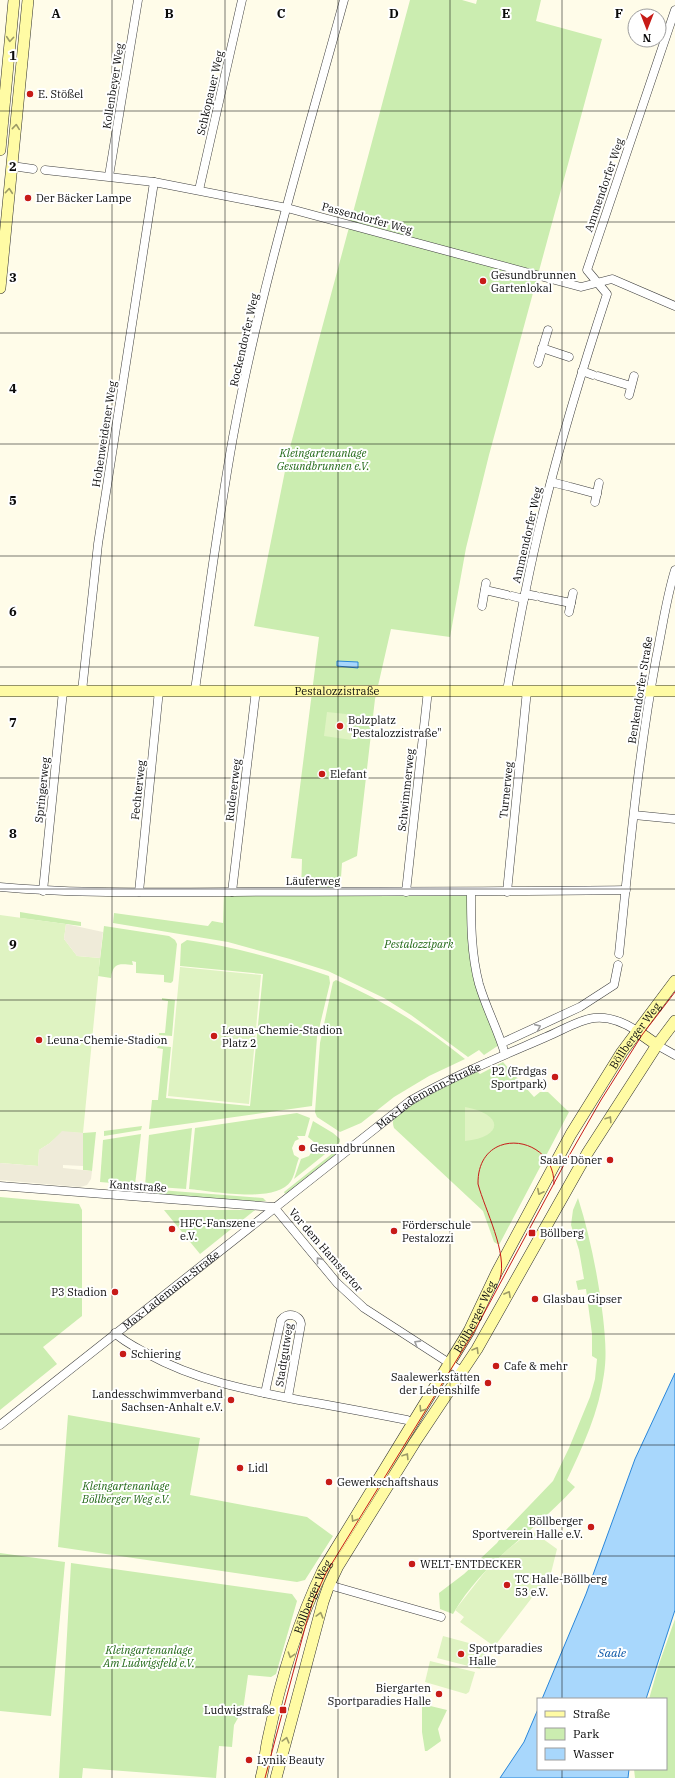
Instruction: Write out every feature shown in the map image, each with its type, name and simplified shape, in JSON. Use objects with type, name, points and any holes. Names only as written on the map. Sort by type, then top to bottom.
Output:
[{"type":"street","points":[[13,150],[0,149],[14,0]]},
{"type":"street","points":[[0,288],[28,0]]},
{"type":"street","name":"Kollenbeyer Weg","points":[[109,176],[138,0]]},
{"type":"street","name":"Schkopauer Weg","points":[[199,190],[242,0]]},
{"type":"street","name":"Rockendorfer Weg","points":[[195,690],[233,437],[257,326],[287,208],[344,0]]},
{"type":"street","name":"Ammendorfer Weg","points":[[507,690],[524,596],[551,482],[582,371],[607,294],[596,283],[587,270],[675,10]]},
{"type":"street","points":[[12,166],[33,169]]},
{"type":"street","name":"Passendorfer Weg","points":[[45,170],[154,182],[287,208],[581,287],[612,279],[675,306]]},
{"type":"street","name":"Hohenweidener Weg","points":[[82,690],[98,544],[154,182]]},
{"type":"street","points":[[538,363],[548,330]]},
{"type":"street","points":[[542,348],[585,362]]},
{"type":"street","points":[[582,371],[631,386]]},
{"type":"street","points":[[629,395],[634,376]]},
{"type":"street","name":"Ammendorfer Weg","points":[[551,482],[569,487],[596,498],[599,483]]},
{"type":"street","name":"Benkendorfer Straße","points":[[619,954],[634,815],[650,690],[665,612],[675,570]]},
{"type":"street","name":"Ammendorfer Weg","points":[[482,606],[486,587],[510,596],[539,596],[571,603]]},
{"type":"street","points":[[569,612],[573,593]]},
{"type":"street","name":"Springerweg","points":[[43,891],[63,690]]},
{"type":"street","name":"Fechterweg","points":[[139,892],[159,690]]},
{"type":"street","name":"Rudererweg","points":[[232,892],[256,690]]},
{"type":"street","name":"Schwimmerweg","points":[[406,892],[428,690]]},
{"type":"street","name":"Turnerweg","points":[[507,892],[527,690]]},
{"type":"street","name":"Pestalozzistraße","points":[[0,691],[675,690]]},
{"type":"street","points":[[634,815],[675,819]]},
{"type":"street","name":"Läuferweg","points":[[0,887],[43,891],[139,892],[507,892],[626,890]]},
{"type":"street","points":[[471,892],[470,929],[475,968],[488,1011],[502,1043],[505,1054]]},
{"type":"street","points":[[502,1043],[580,1008],[614,985],[618,965]]},
{"type":"street","name":"Böllberger Weg","points":[[261,1778],[266,1762],[268,1740],[287,1666],[313,1592],[323,1570],[469,1331],[497,1272],[571,1134],[622,1052],[675,981]]},
{"type":"street","name":"Max-Lademann-Straße","points":[[0,1425],[410,1101],[447,1081],[505,1054],[594,1018],[608,1018],[615,1020],[657,1045]]},
{"type":"street","name":"Böllberger Weg","points":[[276,1778],[329,1585],[338,1566],[415,1442],[477,1349],[588,1152],[657,1045],[675,1021]]},
{"type":"street","points":[[657,1045],[675,1055]]},
{"type":"street","name":"Kantstraße","points":[[0,1186],[274,1207]]},
{"type":"street","name":"Vor dem Hamstertor","points":[[274,1207],[337,1283],[364,1308],[463,1372]]},
{"type":"street","name":"Stadtgutweg","points":[[265,1393],[281,1320],[288,1314],[298,1317],[301,1324],[288,1397]]},
{"type":"street","name":"Stadtgutweg","points":[[115,1333],[131,1345],[181,1370],[226,1384],[265,1393],[407,1420],[413,1424]]},
{"type":"street","name":"Böllberger Weg","points":[[329,1585],[442,1617]]},
{"type":"green space","points":[[410,0],[462,0],[476,4],[477,0],[541,0],[536,21],[602,39],[489,455],[466,548],[450,637],[391,629],[375,699],[357,856],[342,863],[340,892],[471,892],[475,968],[502,1043],[484,1055],[479,1050],[468,1057],[411,1015],[384,998],[328,971],[228,942],[113,923],[114,913],[208,926],[212,921],[223,923],[224,892],[301,892],[302,859],[291,858],[319,637],[254,626],[289,451]]},
{"type":"green space","name":"Bolzplatz \"Pestalozzistraße\"","points":[[327,712],[355,715],[352,740],[324,736]]},
{"type":"green space","points":[[20,912],[81,922],[81,926],[20,918]]},
{"type":"green space","name":"Leuna-Chemie-Stadion","points":[[0,915],[66,924],[64,939],[77,956],[100,958],[83,1133],[62,1132],[50,1143],[39,1150],[38,1166],[0,1163]]},
{"type":"green space","points":[[104,926],[169,936],[175,940],[177,944],[173,981],[171,983],[164,982],[164,975],[136,973],[136,962],[132,961],[133,965],[121,964],[115,967],[111,978],[98,976]]},
{"type":"green space","points":[[187,940],[223,946],[259,955],[329,976],[330,983],[317,1037],[312,1106],[149,1129],[152,1100],[158,1100],[163,1049],[157,1048],[158,1046],[171,1047],[166,1098],[250,1106],[263,974],[180,966],[181,944]]},
{"type":"green space","name":"Leuna-Chemie-Stadion Platz 2","points":[[180,967],[261,975],[249,1104],[168,1096]]},
{"type":"green space","points":[[336,980],[387,1005],[435,1036],[465,1059],[429,1076],[394,1097],[361,1123],[340,1132],[317,1117],[315,1112],[320,1043],[333,982]]},
{"type":"green space","points":[[162,998],[175,1000],[172,1036],[159,1035],[159,1033],[165,1033],[168,1001],[162,1000]]},
{"type":"green space","points":[[503,1062],[534,1097],[540,1092],[548,1092],[569,1112],[499,1245],[494,1242],[483,1211],[394,1128],[393,1122],[398,1114],[418,1100],[476,1071],[480,1074]]},
{"type":"green space","points":[[465,1107],[478,1110],[492,1120],[494,1125],[492,1130],[487,1135],[478,1139],[465,1141]]},
{"type":"green space","points":[[297,1113],[310,1118],[305,1136],[297,1136],[299,1139],[295,1141],[292,1148],[294,1155],[299,1158],[291,1181],[283,1188],[272,1192],[258,1194],[227,1193],[189,1189],[195,1128]]},
{"type":"green space","points":[[313,1121],[333,1133],[340,1139],[340,1142],[294,1179],[301,1159],[309,1156],[313,1150],[312,1144],[314,1142],[308,1137]]},
{"type":"green space","points":[[142,1126],[141,1130],[104,1136],[104,1131]]},
{"type":"green space","points":[[192,1128],[186,1189],[145,1186],[149,1135]]},
{"type":"green space","points":[[96,1132],[92,1171],[83,1170],[83,1133]]},
{"type":"green space","points":[[141,1134],[135,1185],[100,1182],[103,1140]]},
{"type":"green space","points":[[343,1145],[345,1147],[285,1194],[284,1192]]},
{"type":"green space","points":[[147,1189],[263,1198],[266,1201],[249,1202],[156,1194]]},
{"type":"green space","points":[[0,1197],[79,1204],[82,1210],[82,1316],[43,1347],[57,1364],[0,1410]]},
{"type":"green space","points":[[578,1198],[590,1242],[599,1286],[606,1353],[602,1388],[598,1402],[584,1442],[567,1480],[575,1487],[560,1503],[479,1578],[465,1595],[453,1614],[440,1609],[439,1593],[464,1574],[497,1543],[506,1530],[553,1481],[569,1448],[590,1397],[595,1379],[597,1359],[592,1356],[592,1334],[586,1289],[578,1290],[576,1281],[584,1279],[579,1250],[571,1225],[573,1210]]},
{"type":"green space","points":[[164,1210],[255,1210],[200,1254]]},
{"type":"green space","name":"Kleingartenanlage Böllberger Weg e.V.","points":[[68,1415],[200,1438],[190,1495],[307,1517],[333,1536],[305,1580],[297,1582],[58,1547]]},
{"type":"green space","name":"TC Halle-Böllberg 53 e.V.","points":[[532,1531],[557,1549],[551,1573],[497,1643],[491,1644],[460,1622],[464,1617],[455,1610],[488,1568],[508,1549]]},
{"type":"green space","points":[[0,1553],[65,1562],[51,1716],[0,1711]]},
{"type":"green space","name":"Kleingartenanlage Am Ludwigsfeld e.V.","points":[[71,1563],[292,1594],[297,1601],[276,1674],[271,1677],[248,1675],[242,1717],[238,1718],[234,1725],[232,1747],[219,1746],[216,1778],[83,1768],[82,1778],[59,1778]]},
{"type":"green space","points":[[675,1619],[675,1778],[635,1778],[634,1770],[667,1770],[667,1698],[649,1698],[659,1664]]},
{"type":"green space","name":"Sportparadies Halle","points":[[443,1636],[480,1646],[486,1650],[480,1669],[437,1658]]},
{"type":"green space","points":[[430,1661],[475,1672],[469,1692],[466,1694],[425,1682]]},
{"type":"green space","points":[[422,1704],[447,1710],[438,1729],[441,1741],[427,1751],[425,1751],[422,1732]]},
{"type":"shaded area","points":[[66,924],[103,932],[100,958],[77,956],[64,939]]},
{"type":"shaded area","points":[[62,1131],[83,1133],[83,1166],[63,1165],[63,1168],[92,1171],[91,1179],[87,1185],[80,1187],[0,1180],[0,1163],[38,1166],[39,1150],[50,1143]]},
{"type":"water","points":[[337,661],[358,662],[358,668],[337,666]]},
{"type":"water","name":"Saale","points":[[675,1373],[675,1610],[646,1698],[542,1698],[586,1594],[635,1459]]},
{"type":"water","points":[[537,1711],[537,1770],[629,1770],[628,1778],[500,1778],[524,1742]]},
{"type":"tram line","points":[[265,1778],[306,1624],[313,1601],[326,1573],[475,1330],[566,1161],[601,1100],[642,1035],[675,992]]},
{"type":"tram line","points":[[500,1279],[502,1269],[498,1244],[478,1184],[481,1165],[490,1152],[502,1145],[516,1143],[530,1146],[542,1155],[551,1167],[554,1184]]},
{"type":"place","name":"E. Stößel","points":[[30,94]]},
{"type":"place","name":"Der Bäcker Lampe","points":[[28,198]]},
{"type":"place","name":"Gesundbrunnen Gartenlokal","points":[[483,281]]},
{"type":"place","name":"Bolzplatz \"Pestalozzistraße\"","points":[[340,726]]},
{"type":"place","name":"Elefant","points":[[322,774]]},
{"type":"place","name":"Leuna-Chemie-Stadion Platz 2","points":[[214,1036]]},
{"type":"place","name":"Leuna-Chemie-Stadion","points":[[39,1040]]},
{"type":"place","name":"P2 (Erdgas Sportpark)","points":[[555,1077]]},
{"type":"place","name":"Gesundbrunnen","points":[[302,1148]]},
{"type":"place","name":"Saale Döner","points":[[610,1160]]},
{"type":"place","name":"HFC-Fanszene e.V.","points":[[172,1229]]},
{"type":"place","name":"Förderschule Pestalozzi","points":[[394,1231]]},
{"type":"place","name":"Böllberg","points":[[532,1233]]},
{"type":"place","name":"P3 Stadion","points":[[115,1292]]},
{"type":"place","name":"Glasbau Gipser","points":[[535,1299]]},
{"type":"place","name":"Schiering","points":[[123,1354]]},
{"type":"place","name":"Cafe & mehr","points":[[496,1366]]},
{"type":"place","name":"Saalewerkstätten der Lebenshilfe","points":[[488,1383]]},
{"type":"place","name":"Landesschwimmverband Sachsen-Anhalt e.V.","points":[[231,1400]]},
{"type":"place","name":"Lidl","points":[[240,1468]]},
{"type":"place","name":"Gewerkschaftshaus","points":[[329,1482]]},
{"type":"place","name":"Böllberger Sportverein Halle e.V.","points":[[591,1527]]},
{"type":"place","name":"WELT-ENTDECKER","points":[[412,1564]]},
{"type":"place","name":"TC Halle-Böllberg 53 e.V.","points":[[507,1585]]},
{"type":"place","name":"Sportparadies Halle","points":[[461,1654]]},
{"type":"place","name":"Biergarten Sportparadies Halle","points":[[439,1694]]},
{"type":"place","name":"Ludwigstraße","points":[[283,1710]]},
{"type":"place","name":"Lynik Beauty","points":[[249,1760]]},
{"type":"park label","name":"Kleingartenanlage Gesundbrunnen e.V.","points":[[323,459]]},
{"type":"park label","name":"Pestalozzipark","points":[[419,944]]}]
